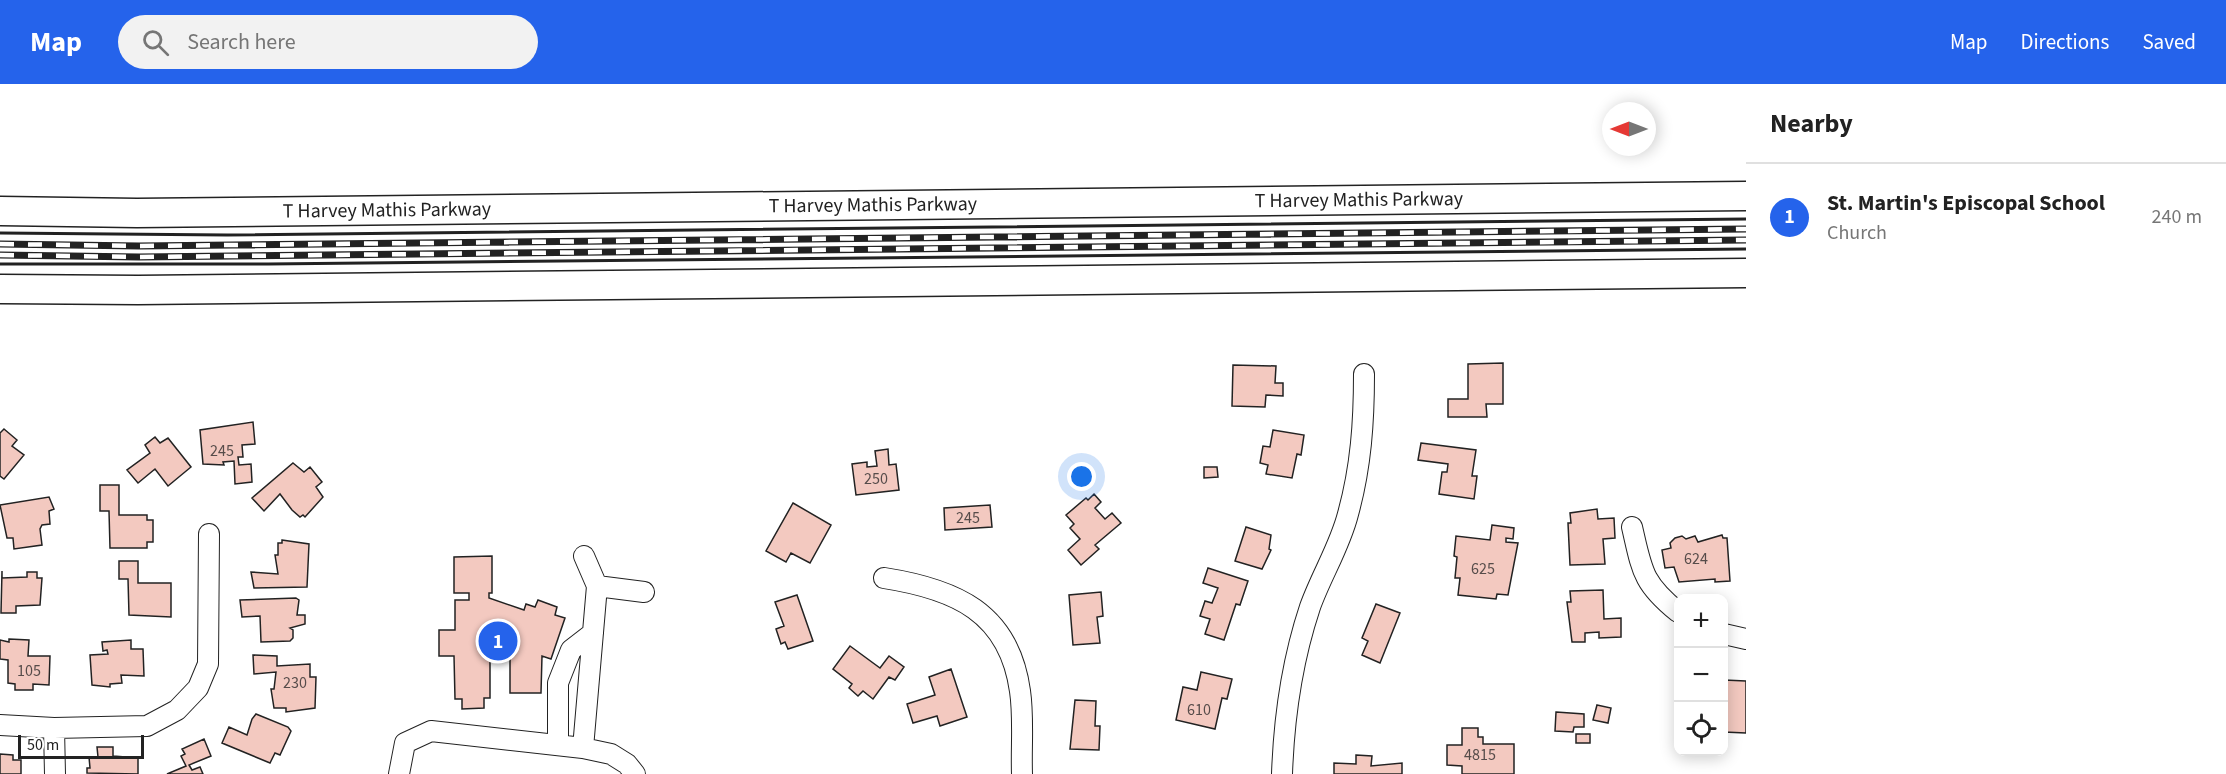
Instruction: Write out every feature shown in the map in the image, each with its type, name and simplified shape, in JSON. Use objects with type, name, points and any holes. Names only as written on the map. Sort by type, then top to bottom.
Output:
[{"type":"highway","name":"T Harvey Mathis Parkway","points":[[0,211],[137,213],[1746,196]]},
{"type":"highway","points":[[0,289],[161,290],[1746,273]]},
{"type":"street","points":[[1282,774],[1292,677],[1300,641],[1311,606],[1348,517],[1361,459],[1364,374]]},
{"type":"street","points":[[1632,526],[1642,574],[1674,608]]},
{"type":"street","points":[[0,725],[54,728],[147,726],[177,710],[198,688],[208,664],[209,534]]},
{"type":"street","points":[[583,748],[597,586],[584,556]]},
{"type":"street","points":[[884,578],[944,591],[966,602],[987,620],[1001,638],[1010,653],[1020,693],[1022,774]]},
{"type":"street","points":[[597,586],[644,592]]},
{"type":"street","points":[[558,745],[558,683],[571,650],[593,633]]},
{"type":"street","points":[[1728,635],[1746,639]]},
{"type":"street","points":[[54,728],[55,774]]},
{"type":"street","points":[[399,774],[405,743],[431,731],[583,748],[611,754],[627,764],[635,774]]},
{"type":"building","points":[[1503,363],[1503,404],[1486,404],[1487,417],[1448,417],[1448,399],[1468,399],[1468,364]]},
{"type":"building","points":[[1233,365],[1276,366],[1275,383],[1283,383],[1283,396],[1266,395],[1265,407],[1232,406]]},
{"type":"building","points":[[253,422],[255,444],[242,445],[243,457],[238,457],[239,465],[251,464],[252,482],[235,484],[234,461],[223,462],[224,465],[203,464],[200,430]]},
{"type":"building","points":[[4,429],[17,440],[12,446],[24,455],[4,479],[0,476],[0,433]]},
{"type":"building","points":[[1273,430],[1304,435],[1301,455],[1297,454],[1292,478],[1266,474],[1268,465],[1260,463],[1263,446],[1270,447]]},
{"type":"building","points":[[155,437],[160,443],[168,438],[191,467],[168,486],[155,469],[138,483],[127,470],[150,453],[145,445]]},
{"type":"building","points":[[1421,443],[1476,450],[1472,476],[1477,476],[1474,499],[1439,494],[1442,472],[1447,472],[1448,464],[1418,460]]},
{"type":"building","points":[[888,449],[889,465],[896,464],[899,490],[856,495],[852,464],[867,462],[867,467],[877,466],[875,451]]},
{"type":"building","points":[[293,463],[304,472],[310,467],[322,482],[316,487],[323,497],[305,517],[303,515],[300,517],[292,510],[280,494],[264,511],[252,498]]},
{"type":"building","points":[[1204,467],[1217,467],[1218,477],[1204,478]]},
{"type":"building","points":[[100,485],[119,485],[119,515],[147,515],[147,520],[153,520],[153,542],[147,542],[147,548],[110,548],[109,511],[100,511]]},
{"type":"building","points":[[1094,494],[1101,502],[1095,508],[1105,519],[1112,513],[1121,523],[1095,545],[1099,549],[1081,565],[1068,550],[1080,539],[1070,528],[1074,524],[1066,515]]},
{"type":"building","points":[[49,497],[54,509],[49,511],[50,524],[42,525],[40,529],[42,545],[14,549],[13,538],[7,538],[0,505]]},
{"type":"building","points":[[793,503],[831,525],[810,563],[791,553],[786,562],[766,551]]},
{"type":"building","points":[[990,505],[992,527],[945,530],[944,508]]},
{"type":"building","points":[[1597,509],[1598,519],[1614,518],[1615,538],[1603,539],[1605,564],[1570,565],[1568,523],[1571,523],[1570,513]]},
{"type":"building","points":[[1492,525],[1514,528],[1513,539],[1506,538],[1506,542],[1518,543],[1508,595],[1497,594],[1496,599],[1458,595],[1460,578],[1455,578],[1457,557],[1454,556],[1456,536],[1490,540]]},
{"type":"building","points":[[1246,527],[1271,535],[1269,549],[1271,550],[1262,569],[1235,561]]},
{"type":"building","points":[[1722,535],[1723,538],[1727,538],[1730,581],[1715,582],[1715,579],[1679,582],[1674,567],[1665,568],[1662,550],[1671,548],[1670,543],[1675,538],[1682,536],[1686,539],[1695,536],[1698,542]]},
{"type":"building","points":[[282,540],[309,544],[307,587],[254,588],[251,572],[278,574],[275,555],[278,555],[278,543],[282,543]]},
{"type":"building","points":[[492,556],[492,593],[489,593],[489,598],[524,610],[526,604],[535,607],[538,600],[557,607],[555,615],[565,618],[551,659],[542,656],[541,693],[510,693],[510,658],[490,651],[490,698],[484,698],[484,708],[462,709],[462,699],[455,699],[454,656],[439,656],[439,630],[455,630],[455,600],[469,600],[469,593],[454,593],[454,557]]},
{"type":"building","points":[[119,561],[138,561],[138,583],[171,583],[171,617],[129,615],[128,579],[119,579]]},
{"type":"building","points":[[1208,568],[1248,581],[1240,605],[1236,604],[1224,640],[1205,634],[1210,619],[1200,616],[1205,601],[1212,603],[1218,588],[1203,583]]},
{"type":"building","points":[[2,571],[2,578],[27,577],[27,572],[37,572],[37,578],[42,578],[40,605],[16,606],[16,613],[1,613]]},
{"type":"building","points":[[1603,590],[1604,619],[1621,618],[1621,637],[1599,638],[1599,632],[1585,633],[1585,642],[1572,642],[1567,602],[1571,602],[1570,591]]},
{"type":"building","points":[[1101,592],[1103,616],[1097,617],[1100,643],[1073,645],[1069,595]]},
{"type":"building","points":[[797,595],[813,641],[788,649],[785,642],[781,644],[776,629],[784,626],[775,602]]},
{"type":"building","points":[[296,598],[299,600],[297,615],[305,615],[305,624],[290,628],[293,630],[293,638],[290,641],[261,642],[260,616],[242,617],[240,600]]},
{"type":"building","points":[[1376,604],[1400,613],[1380,663],[1362,655],[1368,641],[1362,638]]},
{"type":"building","points":[[9,639],[29,640],[28,656],[50,656],[49,685],[33,684],[33,690],[15,690],[15,684],[8,683],[8,660],[0,659],[0,640],[9,642]]},
{"type":"building","points":[[131,640],[131,649],[143,649],[144,676],[121,675],[122,683],[110,684],[110,687],[92,685],[90,655],[108,654],[107,650],[103,651],[102,642]]},
{"type":"building","points":[[850,646],[880,668],[889,656],[904,667],[895,680],[889,677],[873,699],[863,691],[858,696],[849,688],[852,684],[833,669]]},
{"type":"building","points":[[253,655],[277,656],[277,666],[310,664],[310,677],[316,677],[315,708],[286,712],[286,708],[274,708],[271,689],[274,689],[276,672],[254,674]]},
{"type":"building","points":[[951,669],[967,717],[940,726],[937,716],[913,723],[907,704],[935,695],[929,677]]},
{"type":"building","points":[[1201,672],[1232,679],[1227,699],[1222,698],[1215,729],[1176,720],[1183,687],[1197,690]]},
{"type":"building","points":[[1728,680],[1746,681],[1746,733],[1728,732]]},
{"type":"building","points":[[1075,700],[1096,701],[1095,726],[1100,726],[1099,750],[1070,749]]},
{"type":"building","points":[[1597,705],[1611,708],[1608,723],[1593,720]]},
{"type":"building","points":[[1556,712],[1584,714],[1584,727],[1574,727],[1573,732],[1555,731]]},
{"type":"building","points":[[256,714],[288,727],[291,731],[280,755],[275,753],[270,763],[222,743],[229,727],[247,735]]},
{"type":"building","points":[[1462,728],[1478,728],[1478,737],[1483,737],[1483,744],[1514,744],[1514,774],[1462,774],[1462,766],[1447,765],[1447,745],[1462,745]]},
{"type":"building","points":[[1576,734],[1590,734],[1590,743],[1576,743]]},
{"type":"building","points":[[204,739],[211,756],[189,765],[192,770],[200,767],[203,774],[167,774],[186,766],[181,756],[185,754],[182,749]]},
{"type":"building","points":[[97,747],[113,747],[113,756],[138,758],[138,774],[87,773],[87,768],[90,768],[89,757],[98,757]]},
{"type":"building","points":[[0,754],[13,755],[13,760],[21,760],[21,774],[0,774]]},
{"type":"building","points":[[1356,755],[1372,756],[1371,766],[1402,763],[1402,774],[1334,774],[1334,763],[1356,764]]},
{"type":"railway","points":[[0,244],[139,246],[1746,229]]},
{"type":"railway","points":[[0,255],[139,257],[1746,240]]},
{"type":"wall","points":[[0,233],[227,235],[1746,219]]},
{"type":"wall","points":[[0,264],[268,264],[1746,249]]},
{"type":"place","name":"St. Martin's Episcopal School","points":[[498,641]]}]
